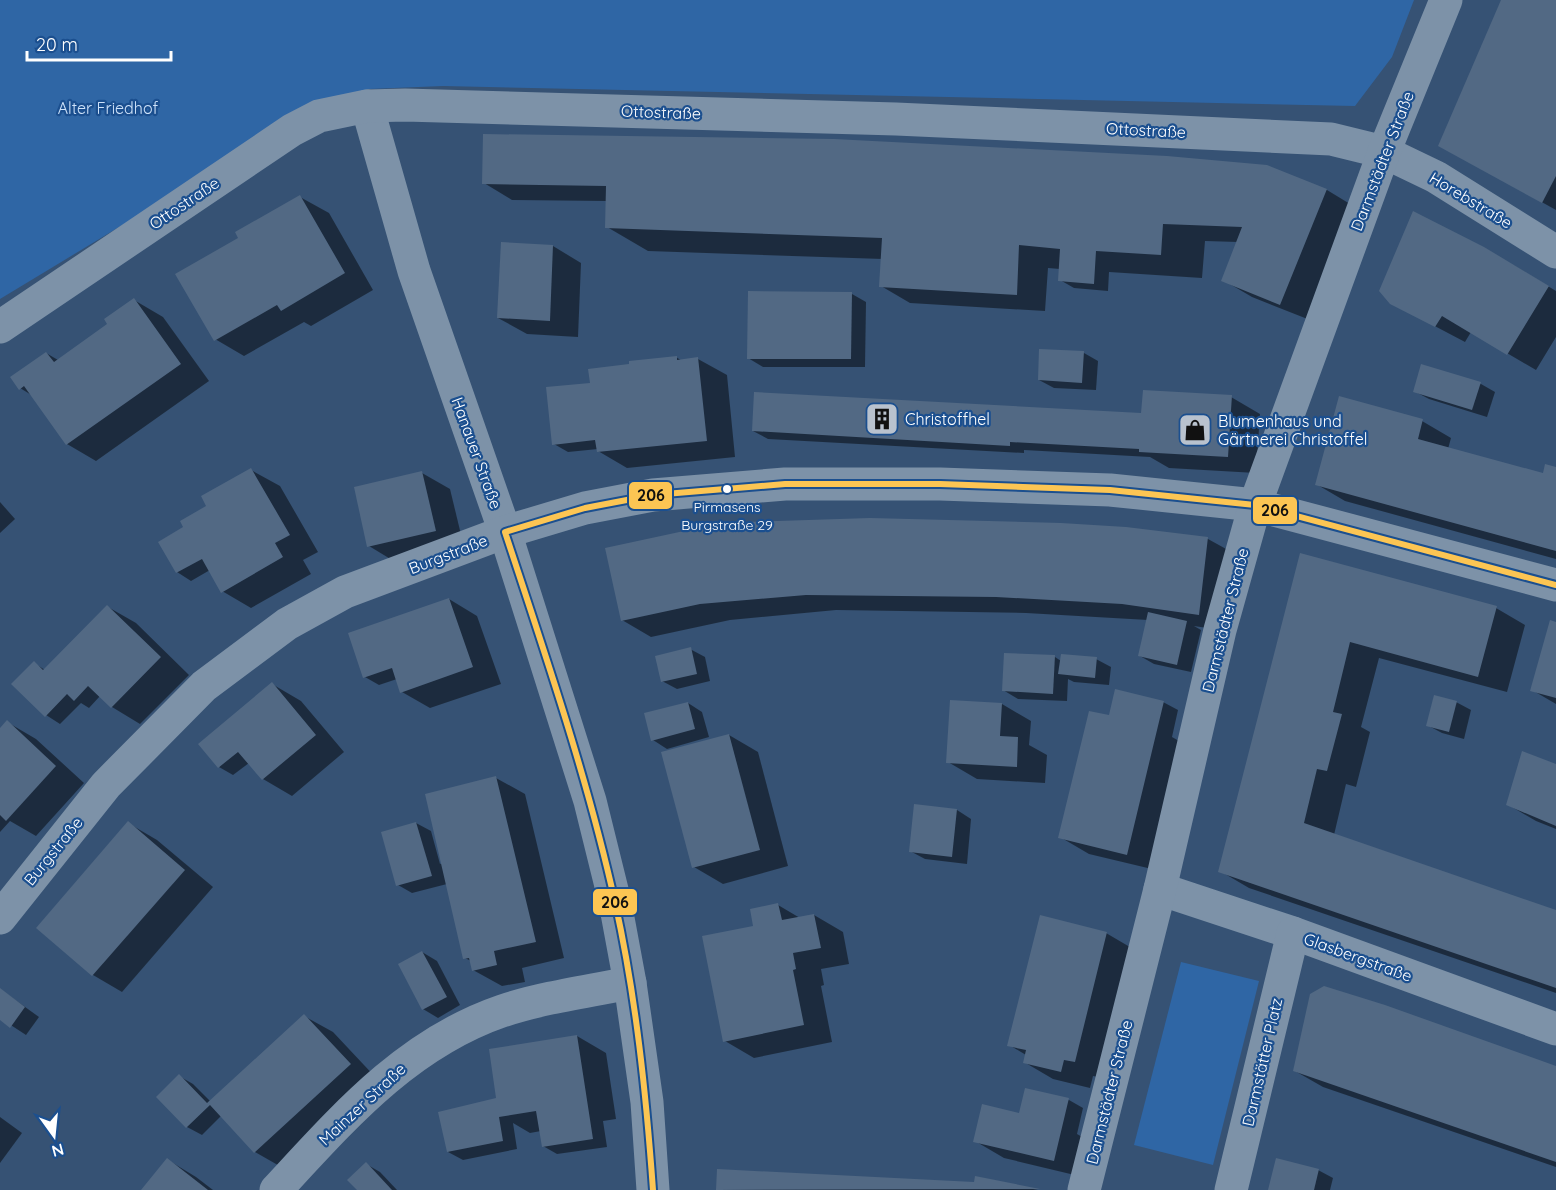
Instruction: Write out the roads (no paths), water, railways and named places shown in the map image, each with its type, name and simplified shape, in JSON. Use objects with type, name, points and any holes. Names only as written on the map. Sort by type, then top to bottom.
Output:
[{"type":"street","name":"Darmstädter Straße","points":[[1084,1190],[1160,889],[1220,630],[1255,505],[1384,152],[1446,0]]},
{"type":"street","name":"Ottostraße","points":[[0,327],[292,130],[319,116],[367,106],[405,105],[896,119],[1239,134],[1331,139],[1384,152]]},
{"type":"street","name":"Hanauer Straße","points":[[367,106],[414,271],[505,532],[590,801],[615,902],[630,983],[646,1102],[654,1190]]},
{"type":"street","name":"Horebstraße","points":[[1384,152],[1436,177],[1556,252]]},
{"type":"street","name":"Burgstraße","points":[[0,918],[106,785],[204,686],[286,624],[345,592],[505,532],[585,508],[653,495],[785,484],[940,484],[1110,490],[1255,505],[1556,585]]},
{"type":"street","name":"Glasbergstraße","points":[[1160,889],[1293,933],[1556,1029]]},
{"type":"street","name":"Darmstätter Platz","points":[[1231,1190],[1293,933]]},
{"type":"street","name":"Mainzer Straße","points":[[276,1190],[330,1132],[392,1072],[443,1038],[501,1011],[630,983]]},
{"type":"place","name":"Christoffhel","points":[[882,419]]},
{"type":"place","name":"Blumenhaus und Gärtnerei Christoffel","points":[[1195,430]]},
{"type":"place","name":"Pirmasens Burgstraße 29","points":[[727,489]]},
{"type":"park label","name":"Alter Friedhof","points":[[108,108]]}]
